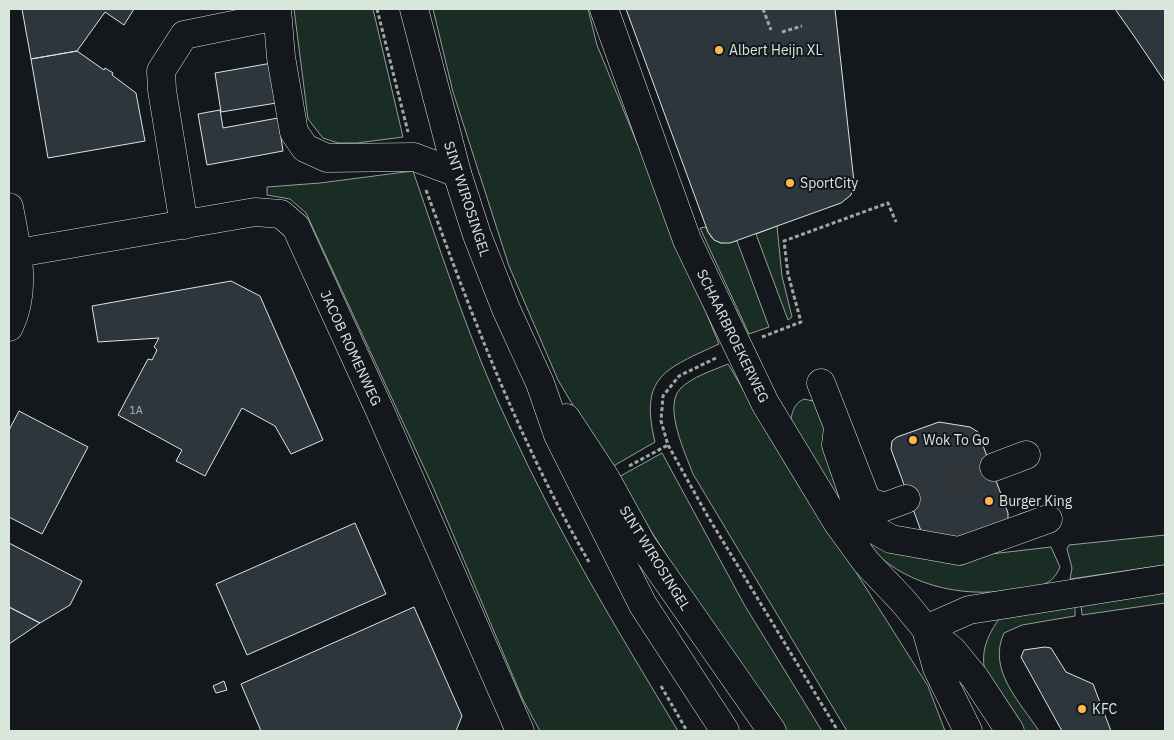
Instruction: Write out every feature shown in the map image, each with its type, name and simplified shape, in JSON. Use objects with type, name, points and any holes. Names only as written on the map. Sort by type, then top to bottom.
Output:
[{"type":"street","name":"SINT WIROSINGEL","points":[[414,9],[457,173],[480,244],[540,383],[558,435],[643,605],[725,731]]},
{"type":"street","name":"SCHAARBROEKERWEG","points":[[604,9],[687,240],[765,403],[837,522],[866,562],[904,601],[926,629],[952,650],[975,678],[1010,731]]},
{"type":"street","points":[[184,225],[162,90],[161,71],[184,35],[277,13],[281,57],[294,132],[305,148],[327,158],[414,157],[457,173]]},
{"type":"street","points":[[9,207],[18,253],[19,292],[9,327]]},
{"type":"street","name":"JACOB ROMENWEG","points":[[18,253],[255,212],[281,214],[296,227],[380,411],[519,731]]},
{"type":"street","name":"SINT WIROSINGEL","points":[[540,383],[606,479],[644,546],[772,731]]},
{"type":"street","points":[[821,383],[867,501],[884,507],[906,499]]},
{"type":"street","points":[[838,428],[836,444],[863,523],[891,539],[959,551],[1048,519]]},
{"type":"street","points":[[994,467],[1026,455]]},
{"type":"street","points":[[926,629],[968,610],[1165,579]]},
{"type":"street","name":"SCHAARBROEKERWEG","points":[[926,629],[937,668],[968,731]]},
{"type":"path","points":[[764,9],[771,30]]},
{"type":"path","points":[[782,32],[802,26]]},
{"type":"green space","points":[[294,9],[373,9],[403,137],[357,143],[338,143],[323,138],[308,119]]},
{"type":"green space","points":[[433,9],[588,9],[597,45],[719,344],[684,361],[661,378],[654,389],[651,402],[651,420],[655,442],[610,468],[558,380],[509,266],[453,92]]},
{"type":"green space","points":[[413,171],[470,334],[511,430],[569,545],[678,731],[540,731],[523,700],[433,487],[306,213],[290,199],[267,195],[267,187],[320,183]]},
{"type":"green space","points":[[777,226],[782,276],[792,317],[788,320],[756,234]]},
{"type":"green space","points":[[706,227],[711,237],[721,243],[737,241],[769,327],[749,334],[700,228]]},
{"type":"green space","points":[[728,364],[787,463],[928,686],[945,731],[847,731],[693,474],[681,444],[675,419],[675,397],[685,384]]},
{"type":"green space","points":[[804,399],[817,402],[859,524],[965,557],[1051,547],[1060,567],[1056,574],[1052,579],[1040,586],[992,592],[972,592],[952,590],[933,585],[897,569],[880,557],[863,539],[790,424],[795,406]]},
{"type":"green space","points":[[662,453],[745,606],[822,731],[779,731],[617,478]]},
{"type":"green space","points":[[1165,535],[1165,565],[1070,579],[1072,568],[1067,549],[1069,545]]},
{"type":"green space","points":[[1165,591],[1165,603],[1082,615],[1081,605]]},
{"type":"green space","points":[[1075,606],[1075,616],[1022,625],[1004,633],[1000,647],[1003,673],[1015,697],[1039,731],[1021,731],[1001,704],[987,678],[984,665],[984,651],[989,636],[999,619]]},
{"type":"building","points":[[22,9],[134,9],[124,25],[105,12],[77,51],[31,59]]},
{"type":"building","points":[[626,9],[835,9],[854,182],[851,195],[841,203],[730,243],[721,243],[714,240],[708,232]]},
{"type":"building","points":[[1115,9],[1165,9],[1165,82],[1134,36]]},
{"type":"building","points":[[77,51],[104,70],[105,68],[113,73],[112,75],[136,93],[145,141],[48,158],[31,59]]},
{"type":"building","points":[[295,59],[301,99],[221,112],[215,73]]},
{"type":"building","points":[[220,110],[223,128],[278,118],[283,151],[207,165],[198,114]]},
{"type":"building","points":[[231,281],[260,296],[323,440],[291,454],[275,426],[242,408],[205,476],[176,461],[182,450],[118,415],[148,359],[152,360],[157,350],[154,347],[159,338],[98,342],[92,306]]},
{"type":"building","points":[[19,411],[88,447],[42,534],[9,517],[9,430]]},
{"type":"building","points":[[939,422],[970,427],[978,432],[1008,513],[1008,522],[964,542],[921,531],[891,449],[892,441],[897,437]]},
{"type":"building","points":[[355,523],[386,594],[247,655],[216,584]]},
{"type":"building","points":[[9,543],[82,581],[70,605],[40,623],[9,607]]},
{"type":"building","points":[[9,607],[40,623],[9,644]]},
{"type":"building","points":[[414,607],[462,716],[456,731],[261,731],[241,684]]},
{"type":"building","points":[[1051,648],[1066,672],[1093,684],[1111,731],[1062,731],[1021,657],[1024,650]]},
{"type":"building","points":[[224,681],[227,690],[216,693],[213,686]]},
{"type":"tunnel","points":[[906,499],[994,467]]},
{"type":"place","name":"Albert Heijn XL","points":[[719,50]]},
{"type":"place","name":"SportCity","points":[[790,183]]},
{"type":"place","name":"Wok To Go","points":[[913,440]]},
{"type":"place","name":"Burger King","points":[[989,501]]},
{"type":"place","name":"KFC","points":[[1082,709]]}]
